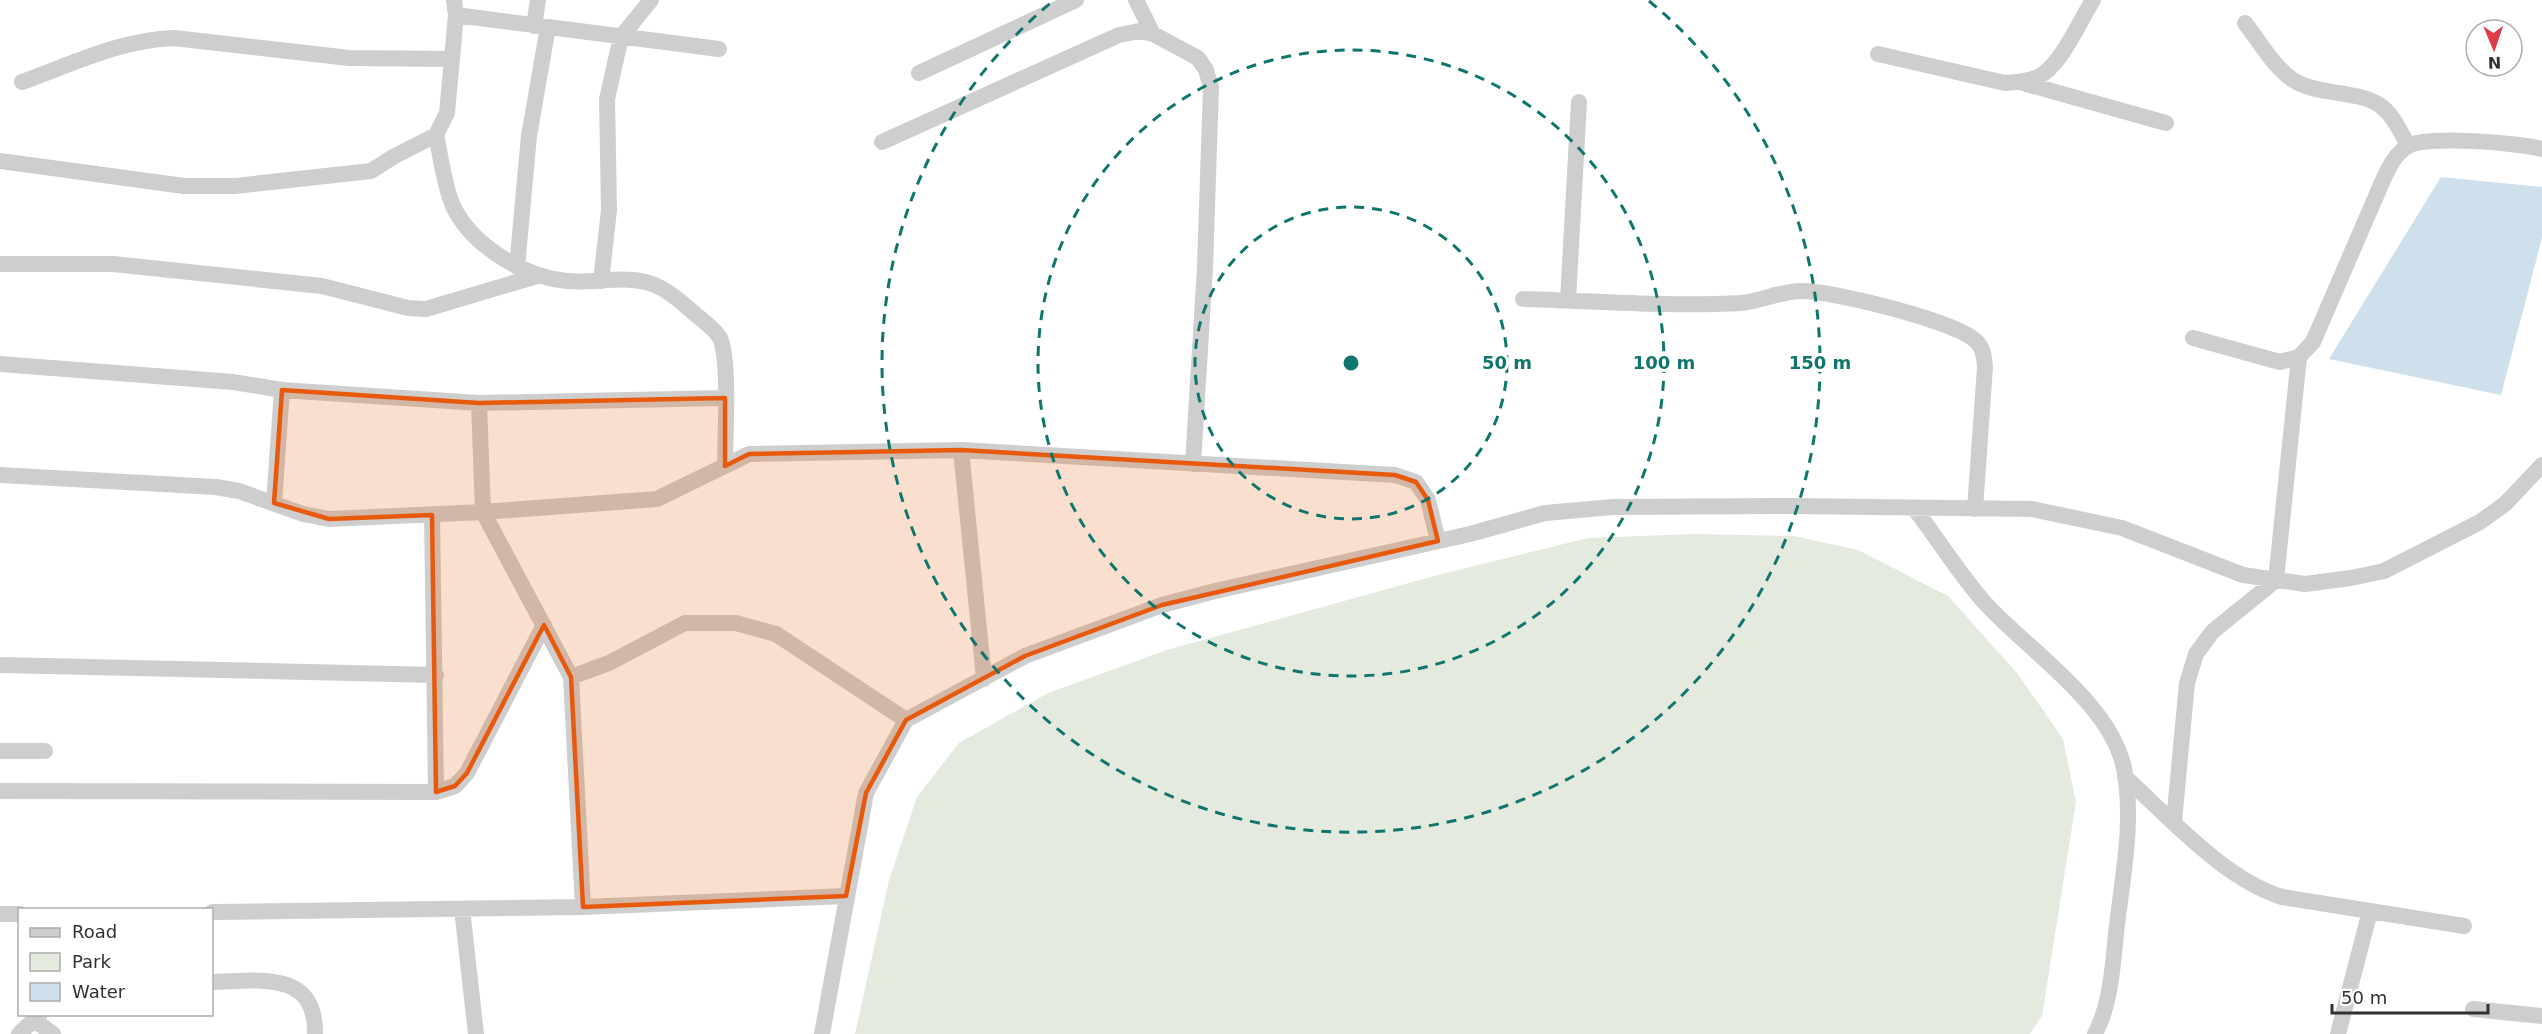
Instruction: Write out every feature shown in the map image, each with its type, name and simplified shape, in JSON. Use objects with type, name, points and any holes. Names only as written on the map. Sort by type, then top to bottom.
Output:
[{"type":"street","points":[[517,267],[541,27],[538,0]]},
{"type":"street","points":[[601,281],[609,210],[608,99],[621,37],[651,0]]},
{"type":"street","points":[[919,73],[1077,0]]},
{"type":"street","points":[[1136,0],[1154,34]]},
{"type":"street","points":[[1878,54],[2005,83],[2021,82],[2038,77],[2052,66],[2093,0]]},
{"type":"street","points":[[0,161],[184,186],[235,186],[371,171],[436,135],[447,114],[455,8],[541,27],[719,49]]},
{"type":"street","points":[[2245,23],[2279,67],[2292,79],[2306,87],[2371,101],[2382,106],[2392,117],[2408,146]]},
{"type":"street","points":[[882,142],[1119,35],[1139,32],[1154,34],[1198,58],[1206,70],[1211,87],[1205,267],[1193,464]]},
{"type":"street","points":[[22,82],[123,44],[152,39],[174,38],[349,58],[452,59]]},
{"type":"street","points":[[2021,82],[2166,123]]},
{"type":"street","points":[[1568,300],[1580,102]]},
{"type":"street","points":[[436,135],[452,205],[465,226],[483,243],[517,267],[537,276],[567,281],[641,281],[657,286],[675,297],[720,338],[725,361],[725,466]]},
{"type":"street","points":[[2174,822],[2187,683],[2196,654],[2212,632],[2276,580],[2300,357],[2313,342],[2393,159],[2408,146],[2431,140],[2542,149]]},
{"type":"street","points":[[0,264],[113,264],[322,286],[408,308],[426,309],[537,276]]},
{"type":"street","points":[[1523,299],[1742,303],[1801,291],[1827,293],[1904,312],[1964,332],[1977,342],[1984,353],[1985,368],[1975,508]]},
{"type":"street","points":[[2193,338],[2280,362],[2300,357]]},
{"type":"street","points":[[0,364],[233,382],[282,390],[479,403],[725,398]]},
{"type":"street","points":[[274,503],[282,390]]},
{"type":"street","points":[[479,403],[483,512],[571,677],[583,907]]},
{"type":"street","points":[[961,450],[984,679]]},
{"type":"street","points":[[0,475],[216,487],[239,491],[303,514],[329,519],[432,515],[657,500],[749,454],[961,450],[1395,475],[1416,482],[1428,500],[1438,541]]},
{"type":"street","points":[[822,1034],[866,793],[906,720],[1026,656],[1162,605],[1438,541],[1545,513],[1613,507],[1793,506],[2032,509],[2122,528],[2242,575],[2305,584],[2384,571],[2480,522],[2505,504],[2542,465]]},
{"type":"street","points":[[1914,508],[1987,606],[2099,715],[2113,738],[2125,777],[2128,801],[2127,843],[2108,996],[2101,1023],[2095,1034]]},
{"type":"street","points":[[432,515],[436,792]]},
{"type":"street","points":[[571,677],[609,663],[685,623],[736,623],[776,634],[906,720]]},
{"type":"street","points":[[0,791],[436,792],[454,786],[467,772],[544,625]]},
{"type":"street","points":[[0,665],[436,675]]},
{"type":"street","points":[[0,751],[45,751]]},
{"type":"street","points":[[2125,777],[2220,863],[2246,882],[2266,892],[2464,926]]},
{"type":"street","points":[[213,912],[583,907],[846,896]]},
{"type":"street","points":[[462,909],[476,1034]]},
{"type":"street","points":[[2338,1034],[2370,911]]},
{"type":"street","points":[[0,914],[18,914]]},
{"type":"street","points":[[213,982],[273,981],[294,987],[307,997],[312,1007],[315,1034]]},
{"type":"street","points":[[2473,1009],[2542,1016]]},
{"type":"street","points":[[19,1034],[37,1017],[53,1034]]},
{"type":"highlighted area","points":[[282,390],[479,403],[725,398],[725,466],[749,454],[961,450],[1395,475],[1416,482],[1428,500],[1438,541],[1162,605],[1025,656],[906,720],[866,793],[846,896],[583,907],[571,677],[544,625],[467,773],[455,786],[436,792],[432,515],[329,519],[274,503]]},
{"type":"green space","points":[[1694,534],[1794,536],[1858,550],[1948,596],[2017,673],[2063,739],[2076,802],[2042,1016],[2030,1034],[855,1034],[889,880],[917,797],[959,743],[1048,693],[1167,650],[1438,575],[1588,538]]},
{"type":"water","points":[[2441,177],[2542,187],[2542,238],[2501,395],[2329,359]]}]
